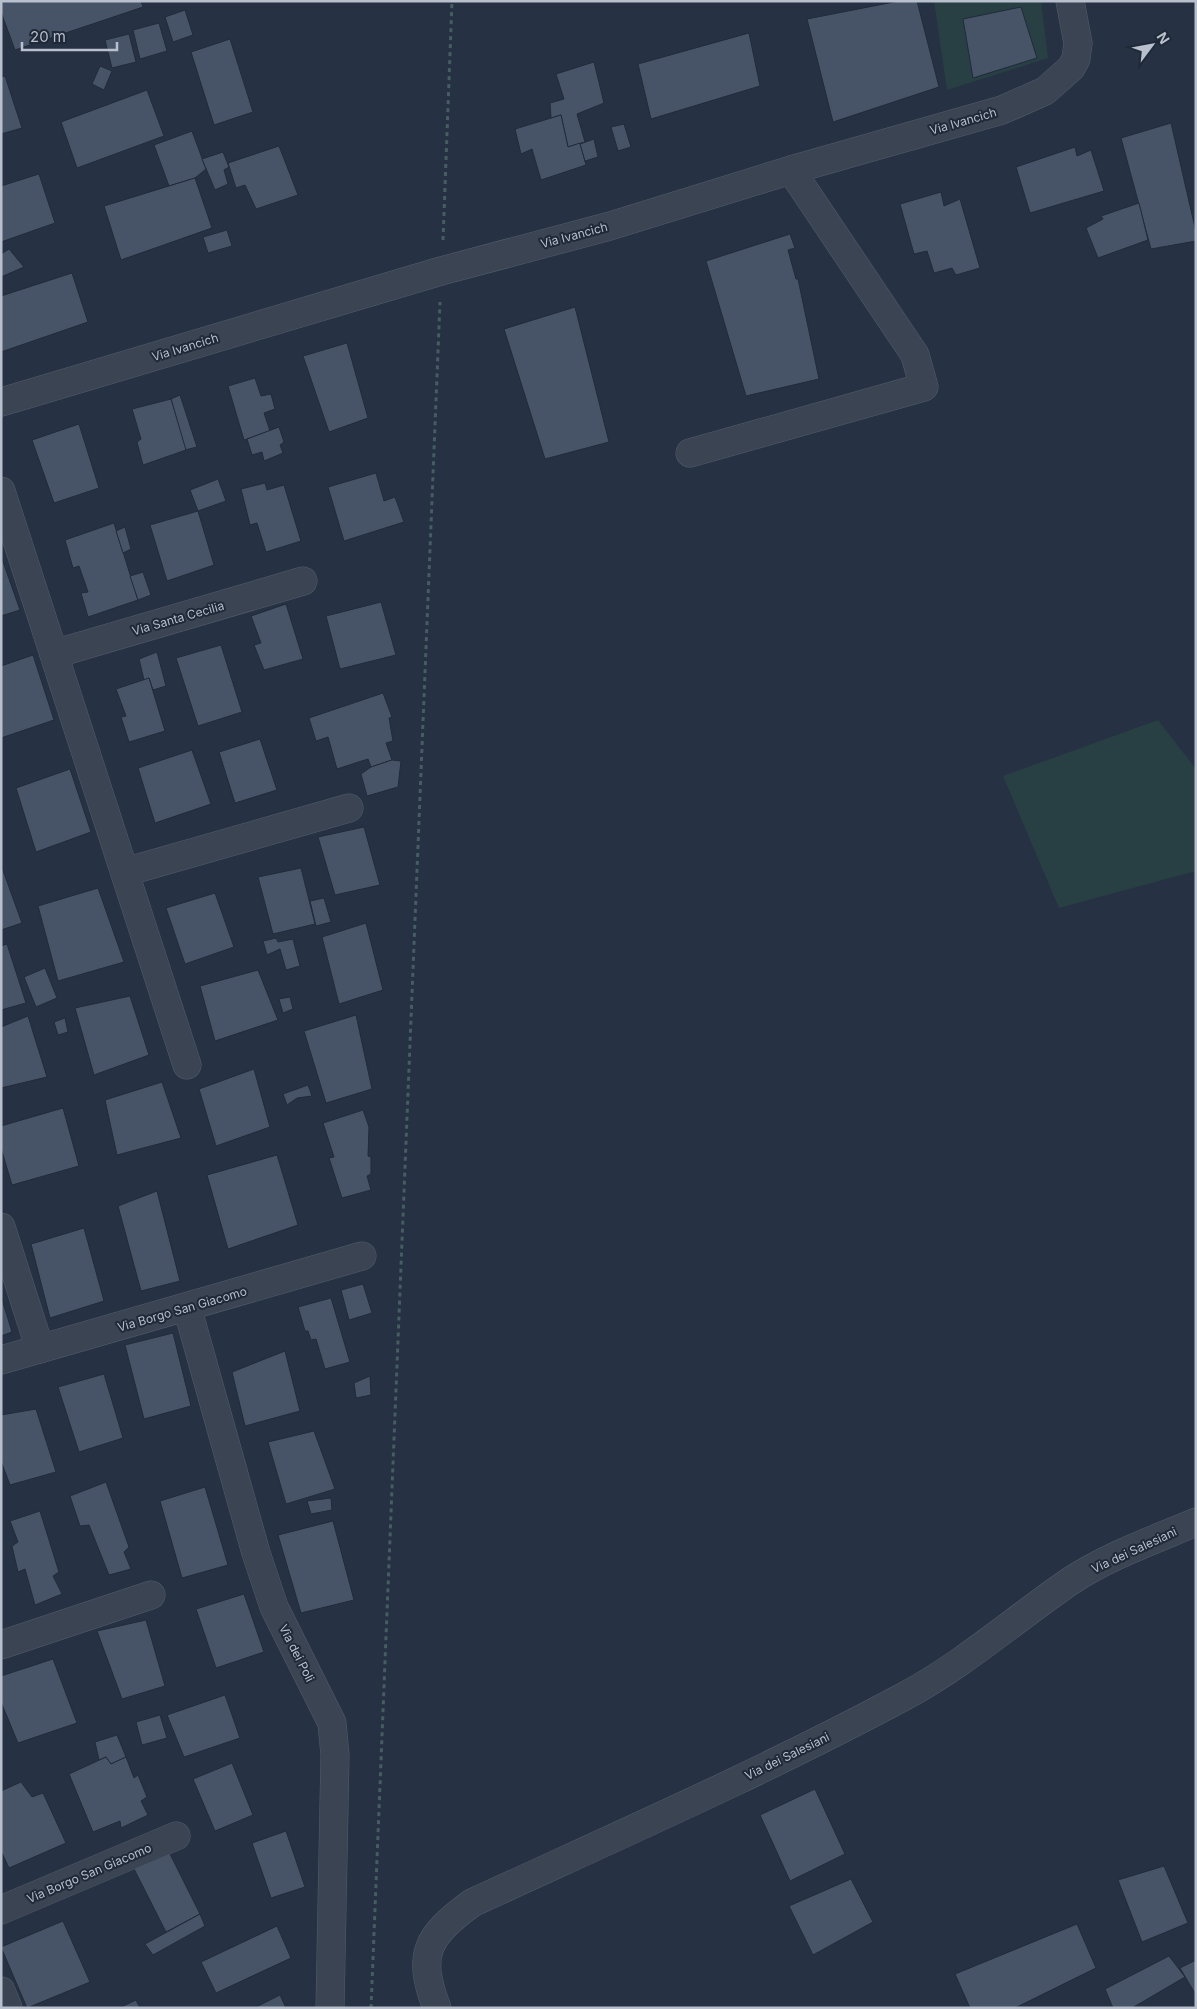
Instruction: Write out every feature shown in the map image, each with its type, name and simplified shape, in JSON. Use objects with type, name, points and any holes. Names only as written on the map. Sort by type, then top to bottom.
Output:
[{"type":"street","name":"Via Ivancich","points":[[1,402],[432,274],[610,226],[790,170],[1002,110],[1045,91],[1062,78],[1076,59],[1078,37],[1070,1]]},
{"type":"street","points":[[690,452],[924,387],[915,355],[790,170]]},
{"type":"street","points":[[1,491],[187,1065]]},
{"type":"street","name":"Via Santa Cecilia","points":[[54,654],[303,581]]},
{"type":"street","points":[[125,872],[349,808]]},
{"type":"street","points":[[1,1227],[40,1349]]},
{"type":"street","name":"Via Borgo San Giacomo","points":[[1,1360],[362,1256]]},
{"type":"street","name":"Via dei Poli","points":[[187,1307],[256,1553],[274,1607],[333,1729],[335,1755],[330,2008]]},
{"type":"street","name":"Via dei Salesiani","points":[[437,2008],[426,1974],[426,1957],[429,1946],[441,1928],[472,1903],[760,1770],[905,1696],[992,1640],[1071,1581],[1121,1554],[1196,1522]]},
{"type":"street","points":[[1,1645],[151,1595]]},
{"type":"street","name":"Via Borgo San Giacomo","points":[[1,1910],[176,1836]]},
{"type":"street","points":[[1,1991],[8,2008]]},
{"type":"path","points":[[442,250],[452,1]]},
{"type":"path","points":[[371,2008],[441,292]]},
{"type":"green space","points":[[934,1],[1041,1],[1048,58],[947,90]],"holes":[[[1021,7],[1037,58],[974,78],[963,19]]]},
{"type":"green space","points":[[1158,720],[1196,769],[1196,871],[1059,908],[1003,776]]},
{"type":"building","points":[[1,1],[141,1],[143,7],[15,50],[1,12]]},
{"type":"building","points":[[899,1],[917,1],[939,87],[833,122],[807,19]]},
{"type":"building","points":[[1021,7],[1037,58],[973,78],[963,19]]},
{"type":"building","points":[[185,10],[193,35],[173,42],[165,17]]},
{"type":"building","points":[[159,23],[167,51],[140,59],[133,30]]},
{"type":"building","points":[[749,33],[760,86],[651,119],[638,64]]},
{"type":"building","points":[[129,34],[136,62],[112,68],[105,40]]},
{"type":"building","points":[[230,39],[253,112],[214,125],[191,52]]},
{"type":"building","points":[[594,62],[604,103],[577,114],[585,142],[568,147],[561,115],[551,118],[550,103],[564,99],[556,74]]},
{"type":"building","points":[[100,66],[112,71],[104,90],[92,84]]},
{"type":"building","points":[[5,76],[22,128],[1,134],[1,77]]},
{"type":"building","points":[[147,90],[164,136],[77,168],[61,122]]},
{"type":"building","points":[[561,115],[568,147],[580,143],[586,165],[541,180],[532,149],[521,154],[515,129]]},
{"type":"building","points":[[1171,123],[1196,232],[1196,241],[1151,249],[1121,138]]},
{"type":"building","points":[[624,124],[631,147],[618,151],[611,127]]},
{"type":"building","points":[[192,131],[206,169],[195,178],[169,186],[154,145]]},
{"type":"building","points":[[594,139],[598,157],[585,161],[580,144]]},
{"type":"building","points":[[279,146],[298,195],[256,209],[245,185],[236,188],[228,163]]},
{"type":"building","points":[[1075,147],[1077,156],[1091,150],[1104,191],[1030,213],[1016,167]]},
{"type":"building","points":[[223,152],[229,167],[224,170],[228,184],[215,190],[202,159]]},
{"type":"building","points":[[39,174],[55,223],[1,242],[1,186]]},
{"type":"building","points":[[195,178],[212,228],[121,260],[104,206]]},
{"type":"building","points":[[941,192],[944,206],[960,199],[980,268],[956,275],[952,268],[934,273],[927,251],[914,254],[900,204]]},
{"type":"building","points":[[1139,203],[1148,240],[1098,258],[1086,228],[1103,219],[1101,216]]},
{"type":"building","points":[[227,230],[232,246],[208,253],[203,237]]},
{"type":"building","points":[[790,234],[795,248],[788,250],[796,279],[798,279],[819,379],[746,396],[706,261]]},
{"type":"building","points":[[9,249],[24,267],[1,277],[1,254]]},
{"type":"building","points":[[72,273],[88,322],[1,352],[1,296]]},
{"type":"building","points":[[575,307],[609,442],[545,459],[504,329]]},
{"type":"building","points":[[347,343],[368,418],[329,432],[303,356]]},
{"type":"building","points":[[255,378],[261,396],[271,394],[275,409],[264,413],[270,431],[244,440],[228,386]]},
{"type":"building","points":[[180,395],[197,447],[185,450],[171,399]]},
{"type":"building","points":[[171,399],[186,450],[143,465],[137,442],[141,439],[132,409]]},
{"type":"building","points":[[79,424],[99,488],[54,503],[32,440]]},
{"type":"building","points":[[279,427],[284,442],[280,445],[283,453],[264,461],[262,452],[252,455],[247,439]]},
{"type":"building","points":[[376,473],[384,501],[395,497],[404,522],[344,541],[328,487]]},
{"type":"building","points":[[218,479],[226,501],[198,511],[190,490]]},
{"type":"building","points":[[265,483],[267,490],[284,485],[301,541],[266,552],[257,523],[250,525],[241,489]]},
{"type":"building","points":[[198,511],[214,565],[167,581],[150,525]]},
{"type":"building","points":[[114,523],[138,600],[88,617],[81,593],[88,592],[79,566],[73,568],[65,540]]},
{"type":"building","points":[[125,527],[131,549],[123,553],[116,531]]},
{"type":"building","points":[[1,556],[20,610],[1,616]]},
{"type":"building","points":[[143,572],[151,595],[138,600],[130,576]]},
{"type":"building","points":[[381,602],[396,655],[340,669],[326,616]]},
{"type":"building","points":[[286,604],[303,659],[264,670],[254,645],[261,643],[251,616]]},
{"type":"building","points":[[221,645],[242,712],[198,726],[176,658]]},
{"type":"building","points":[[157,652],[166,686],[153,690],[149,678],[144,680],[139,659]]},
{"type":"building","points":[[33,655],[54,720],[1,738],[1,666]]},
{"type":"building","points":[[149,678],[165,731],[129,742],[121,717],[126,716],[116,689]]},
{"type":"building","points":[[383,693],[392,717],[389,718],[393,741],[386,743],[392,760],[371,767],[368,759],[337,769],[328,737],[316,741],[309,718]]},
{"type":"building","points":[[260,739],[277,790],[235,803],[219,752]]},
{"type":"building","points":[[192,750],[211,804],[155,823],[138,768]]},
{"type":"building","points":[[392,760],[401,761],[398,787],[367,796],[361,774],[371,767]]},
{"type":"building","points":[[70,769],[91,832],[36,852],[16,788]]},
{"type":"building","points":[[364,827],[380,885],[335,895],[318,837]]},
{"type":"building","points":[[1,865],[22,923],[1,930]]},
{"type":"building","points":[[301,868],[315,924],[273,934],[258,877]]},
{"type":"building","points":[[98,888],[124,962],[58,981],[38,906]]},
{"type":"building","points":[[215,893],[234,947],[185,964],[166,908]]},
{"type":"building","points":[[324,898],[331,922],[316,926],[310,901]]},
{"type":"building","points":[[366,923],[383,990],[339,1004],[322,937]]},
{"type":"building","points":[[276,938],[278,942],[293,939],[300,966],[286,970],[280,949],[267,955],[263,941]]},
{"type":"building","points":[[7,944],[26,1003],[1,1010],[1,946]]},
{"type":"building","points":[[45,968],[57,998],[36,1007],[24,977]]},
{"type":"building","points":[[258,970],[278,1020],[215,1041],[200,986]]},
{"type":"building","points":[[130,996],[149,1055],[94,1075],[75,1008]]},
{"type":"building","points":[[290,997],[293,1009],[283,1013],[279,999]]},
{"type":"building","points":[[356,1015],[372,1089],[326,1103],[304,1031]]},
{"type":"building","points":[[28,1016],[47,1077],[1,1088],[1,1027]]},
{"type":"building","points":[[65,1018],[68,1032],[58,1035],[54,1022]]},
{"type":"building","points":[[254,1069],[270,1127],[216,1146],[199,1089]]},
{"type":"building","points":[[162,1082],[181,1138],[117,1155],[105,1100]]},
{"type":"building","points":[[308,1085],[312,1096],[297,1098],[287,1105],[283,1094]]},
{"type":"building","points":[[63,1108],[79,1166],[12,1185],[1,1148],[1,1126]]},
{"type":"building","points":[[363,1110],[369,1127],[368,1156],[371,1157],[371,1174],[367,1176],[371,1190],[342,1198],[329,1158],[334,1157],[323,1123]]},
{"type":"building","points":[[277,1155],[298,1225],[228,1249],[207,1175]]},
{"type":"building","points":[[157,1191],[180,1281],[141,1291],[118,1206]]},
{"type":"building","points":[[84,1228],[104,1301],[50,1318],[31,1244]]},
{"type":"building","points":[[363,1284],[372,1313],[349,1320],[341,1290]]},
{"type":"building","points":[[1,1296],[12,1332],[1,1336]]},
{"type":"building","points":[[331,1298],[350,1362],[325,1369],[316,1339],[311,1340],[308,1331],[305,1331],[298,1307]]},
{"type":"building","points":[[173,1333],[191,1406],[144,1419],[125,1345]]},
{"type":"building","points":[[285,1351],[300,1411],[245,1426],[232,1372]]},
{"type":"building","points":[[104,1374],[123,1438],[79,1452],[58,1387]]},
{"type":"building","points":[[370,1376],[371,1395],[356,1398],[354,1383]]},
{"type":"building","points":[[36,1409],[56,1472],[10,1485],[1,1461],[1,1415]]},
{"type":"building","points":[[314,1431],[335,1489],[286,1504],[268,1442]]},
{"type":"building","points":[[106,1482],[129,1547],[124,1552],[131,1569],[109,1575],[89,1525],[80,1526],[70,1496]]},
{"type":"building","points":[[205,1487],[228,1565],[182,1578],[160,1501]]},
{"type":"building","points":[[331,1498],[332,1510],[311,1514],[307,1501]]},
{"type":"building","points":[[40,1511],[59,1572],[53,1576],[62,1594],[35,1605],[25,1569],[18,1572],[12,1546],[18,1542],[10,1521]]},
{"type":"building","points":[[333,1521],[354,1600],[301,1613],[278,1535]]},
{"type":"building","points":[[244,1594],[264,1652],[216,1668],[196,1609]]},
{"type":"building","points":[[146,1620],[165,1686],[122,1699],[97,1631]]},
{"type":"building","points":[[53,1659],[77,1723],[18,1743],[1,1702],[1,1676]]},
{"type":"building","points":[[225,1695],[240,1738],[184,1757],[167,1715]]},
{"type":"building","points":[[160,1715],[167,1738],[142,1745],[136,1722]]},
{"type":"building","points":[[117,1735],[126,1757],[111,1764],[106,1757],[99,1760],[95,1742]]},
{"type":"building","points":[[106,1757],[111,1764],[126,1757],[134,1778],[138,1775],[147,1797],[141,1801],[148,1815],[121,1828],[120,1821],[93,1832],[69,1774]]},
{"type":"building","points":[[232,1763],[253,1815],[215,1831],[193,1779]]},
{"type":"building","points":[[21,1782],[32,1797],[43,1793],[66,1843],[9,1868],[1,1851],[1,1791]]},
{"type":"building","points":[[815,1789],[845,1854],[790,1881],[760,1815]]},
{"type":"building","points":[[286,1831],[305,1887],[271,1898],[252,1843]]},
{"type":"building","points":[[166,1846],[200,1914],[166,1932],[132,1865]]},
{"type":"building","points":[[1164,1866],[1188,1923],[1142,1942],[1118,1880]]},
{"type":"building","points":[[851,1879],[873,1922],[813,1955],[789,1906]]},
{"type":"building","points":[[200,1914],[205,1926],[153,1955],[145,1944]]},
{"type":"building","points":[[63,1921],[90,1982],[27,2008],[1,1947]]},
{"type":"building","points":[[1077,1924],[1096,1968],[1015,2008],[970,2008],[955,1974]]},
{"type":"building","points":[[277,1926],[291,1958],[216,1993],[201,1962]]},
{"type":"building","points":[[1169,1956],[1185,1977],[1132,2008],[1113,2008],[1105,1989]]},
{"type":"building","points":[[1196,1960],[1196,1995],[1180,1968]]},
{"type":"building","points":[[280,1995],[286,2008],[254,2008]]},
{"type":"building","points":[[136,2000],[140,2008],[119,2008]]}]
